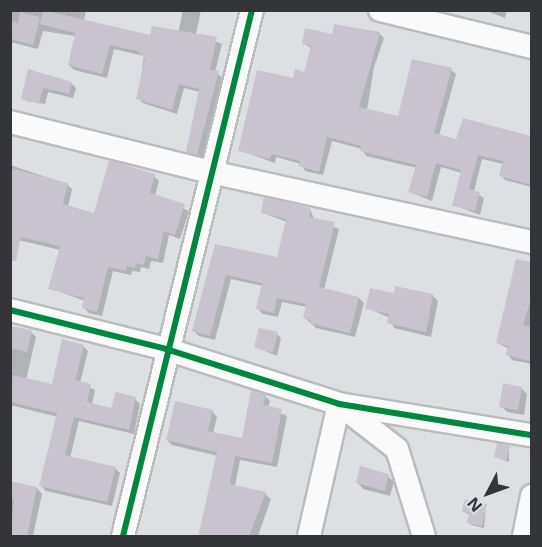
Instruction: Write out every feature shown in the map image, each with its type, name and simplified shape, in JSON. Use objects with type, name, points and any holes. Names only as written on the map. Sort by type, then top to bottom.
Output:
[{"type":"street","points":[[123,537],[166,349],[252,10]]},
{"type":"street","points":[[380,10],[531,47]]},
{"type":"street","points":[[10,122],[211,172],[531,242]]},
{"type":"street","points":[[10,310],[166,349],[339,404],[531,435]]},
{"type":"street","points":[[309,537],[339,404]]},
{"type":"street","points":[[339,404],[397,449],[424,537]]},
{"type":"street","points":[[524,537],[531,495]]},
{"type":"building","points":[[43,10],[150,35],[152,26],[217,37],[210,70],[219,71],[197,155],[186,152],[199,89],[179,84],[172,110],[136,99],[145,59],[138,51],[110,45],[102,74],[68,65],[75,33],[40,24]]},
{"type":"building","points":[[20,12],[40,17],[33,45],[10,39],[10,21],[18,23]]},
{"type":"building","points":[[334,24],[380,32],[359,107],[398,116],[412,59],[452,68],[434,133],[456,139],[463,118],[531,136],[531,185],[499,176],[503,161],[478,155],[469,189],[480,192],[475,211],[452,206],[461,170],[436,163],[427,197],[408,192],[416,165],[360,151],[361,146],[327,137],[319,172],[298,166],[300,161],[272,154],[270,159],[238,151],[257,70],[293,78],[295,69],[304,72],[311,46],[302,44],[305,28],[332,34]]},
{"type":"building","points":[[28,69],[72,82],[69,94],[43,88],[39,104],[21,99]]},
{"type":"building","points":[[109,160],[155,174],[150,193],[185,204],[175,235],[164,231],[158,259],[146,256],[144,265],[136,263],[135,268],[127,266],[126,271],[108,267],[97,312],[82,308],[84,298],[48,289],[60,246],[21,237],[16,261],[10,261],[10,174],[14,169],[68,183],[63,204],[94,213]]},
{"type":"building","points":[[264,197],[311,208],[309,217],[335,222],[319,287],[359,297],[350,333],[309,323],[310,320],[303,318],[306,304],[277,298],[274,313],[256,309],[262,283],[226,275],[210,336],[192,331],[215,244],[277,257],[286,219],[261,213]]},
{"type":"building","points":[[516,259],[531,262],[531,299],[523,325],[531,327],[530,361],[506,355],[508,346],[496,343]]},
{"type":"building","points":[[395,286],[433,294],[426,332],[387,323],[389,314],[365,309],[370,288],[394,293]]},
{"type":"building","points":[[10,326],[32,330],[27,352],[10,348]]},
{"type":"building","points":[[259,328],[278,332],[273,353],[254,347]]},
{"type":"building","points":[[62,339],[84,345],[75,380],[91,384],[87,402],[111,408],[116,392],[136,397],[129,430],[74,417],[65,455],[116,467],[107,502],[39,486],[57,413],[10,402],[13,375],[52,384]]},
{"type":"building","points":[[503,383],[522,387],[518,410],[499,407]]},
{"type":"building","points":[[251,390],[266,395],[263,405],[282,409],[272,463],[235,456],[230,484],[266,492],[249,537],[198,537],[217,452],[166,440],[175,401],[213,410],[208,431],[242,438]]},
{"type":"building","points":[[497,443],[510,446],[506,461],[494,457]]},
{"type":"building","points":[[360,466],[389,474],[385,491],[356,483]]},
{"type":"building","points":[[10,481],[37,487],[27,537],[10,537],[14,499],[10,498]]},
{"type":"building","points":[[465,499],[487,504],[482,526],[467,523],[469,513],[462,511]]},
{"type":"cycle path","points":[[123,536],[252,10]]},
{"type":"cycle path","points":[[10,310],[166,349],[339,404],[531,435]]}]
